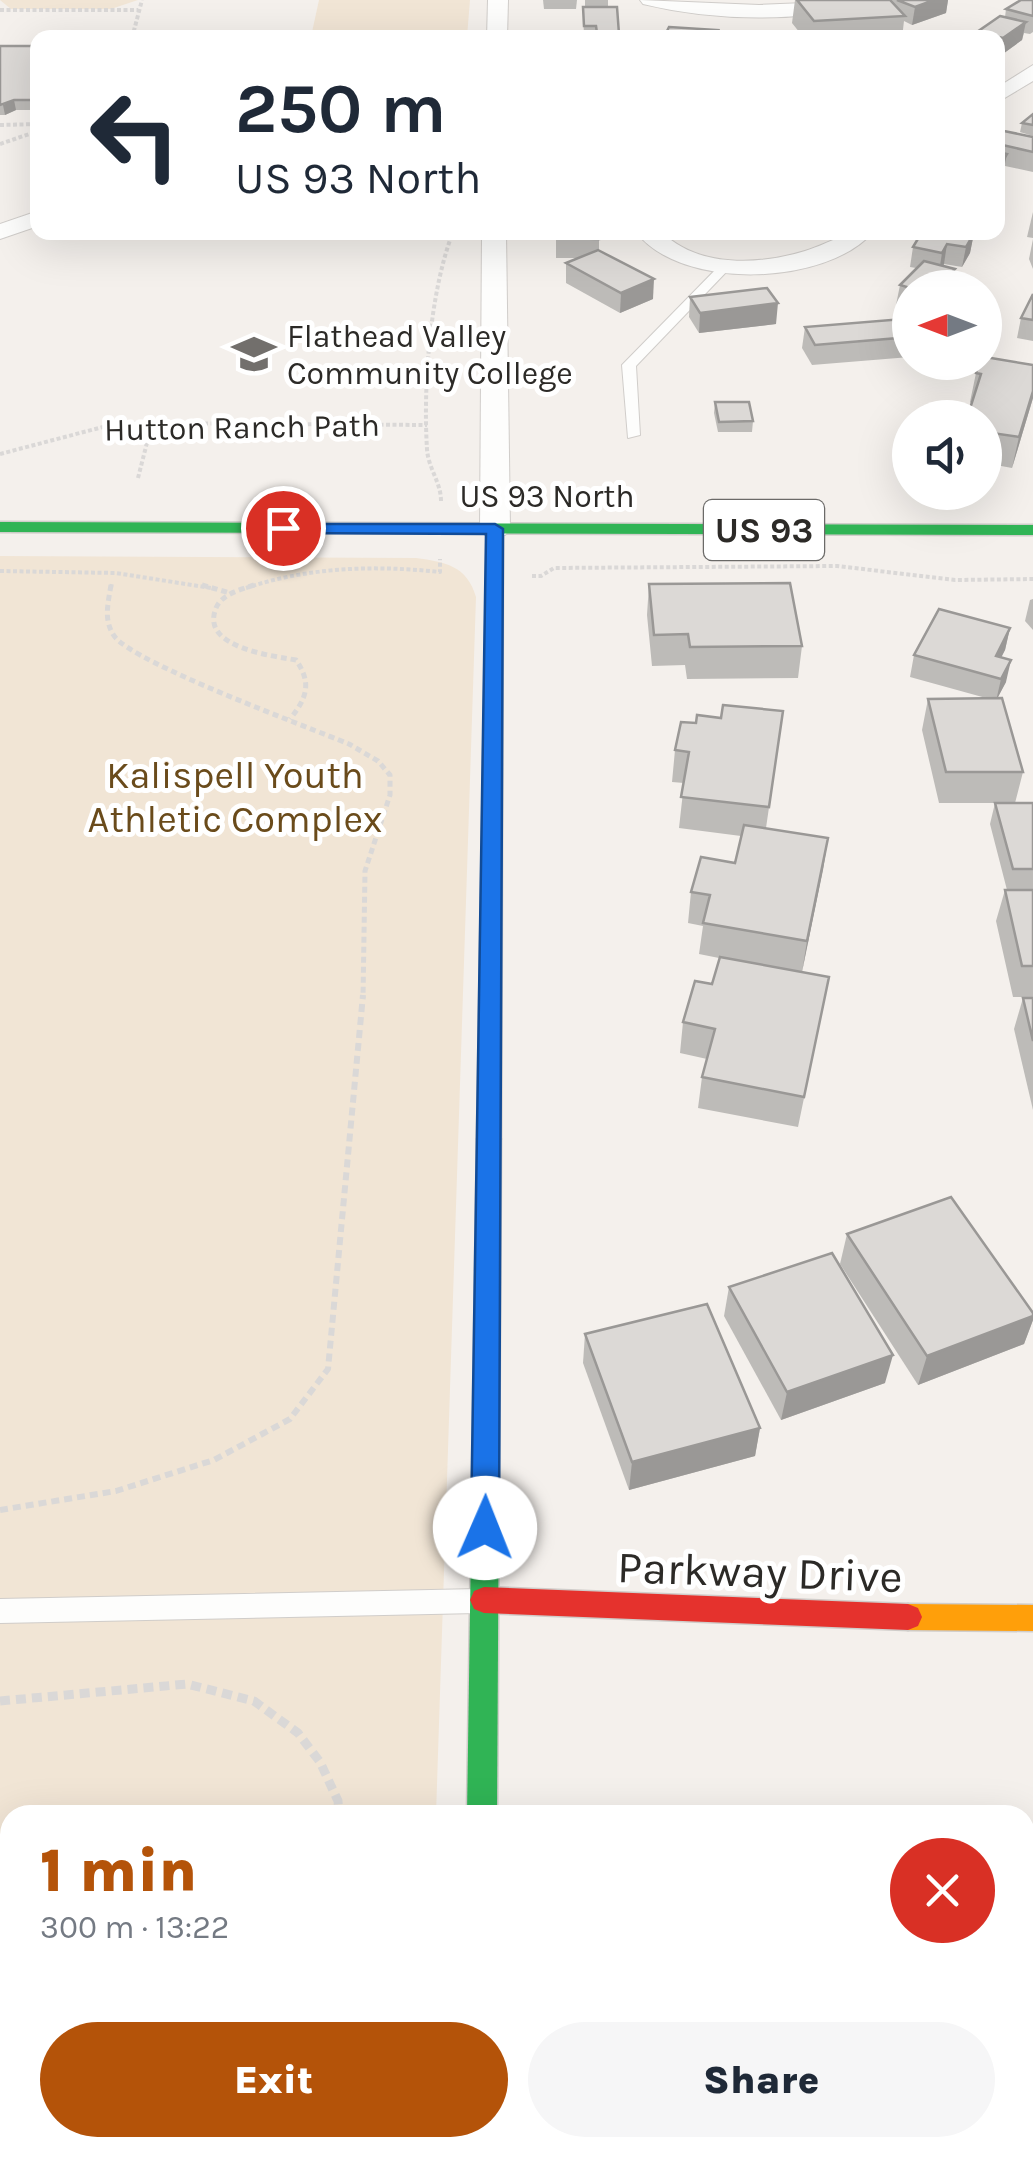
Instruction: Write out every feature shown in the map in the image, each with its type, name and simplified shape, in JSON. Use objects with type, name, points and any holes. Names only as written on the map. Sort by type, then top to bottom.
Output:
[{"type":"street","points":[[498,0],[498,30]]},
{"type":"street","points":[[650,0],[691,7],[776,9],[825,8],[868,0]]},
{"type":"street","points":[[1005,91],[1033,71]]},
{"type":"street","points":[[0,232],[30,221]]},
{"type":"street","points":[[482,1805],[495,529],[494,240]]},
{"type":"street","points":[[655,240],[678,256],[726,266],[804,260],[851,240]]},
{"type":"street","name":"US 93 North","points":[[0,527],[1033,530]]},
{"type":"street","name":"Parkway Drive","points":[[484,1600],[816,1616],[1033,1618]]},
{"type":"lane","points":[[633,435],[629,365],[726,266]]},
{"type":"lane","points":[[0,1611],[484,1600]]},
{"type":"path","points":[[134,30],[142,0]]},
{"type":"path","points":[[0,8],[138,10]]},
{"type":"path","points":[[0,125],[30,124]]},
{"type":"path","points":[[0,144],[30,135]]},
{"type":"path","name":"Hutton Ranch Path","points":[[0,454],[118,424],[427,425]]},
{"type":"path","points":[[138,478],[152,424]]},
{"type":"path","points":[[440,572],[541,576],[554,568],[837,566],[955,580],[1033,579]]},
{"type":"path","points":[[0,571],[134,574],[188,580],[231,594]]},
{"type":"path","points":[[0,1510],[116,1491],[214,1460],[290,1419],[328,1369],[363,1024],[365,871],[390,795],[390,775],[378,761],[349,744],[151,661],[116,639],[106,617],[112,582]]},
{"type":"path","points":[[0,1701],[187,1684],[254,1702],[298,1734],[320,1762],[338,1805]]},
{"type":"green space","points":[[0,0],[138,0],[111,9],[11,9]]},
{"type":"green space","points":[[319,0],[470,0],[468,30],[312,30]]},
{"type":"green space","name":"Kalispell Youth Athletic Complex","points":[[0,556],[416,558],[454,567],[467,578],[476,597],[436,1805],[0,1805]]},
{"type":"building","points":[[797,0],[890,0],[905,16],[814,21]]},
{"type":"building","points":[[897,0],[934,0],[915,7]]},
{"type":"building","points":[[1021,0],[1033,0],[1033,16],[1006,9]]},
{"type":"building","points":[[583,7],[617,7],[619,30],[584,26]]},
{"type":"building","points":[[1000,16],[1026,22],[1005,37],[1005,30],[980,30]]},
{"type":"building","points":[[669,27],[718,30],[668,30]]},
{"type":"building","points":[[0,46],[30,46],[30,100],[0,105]]},
{"type":"building","points":[[1005,131],[1033,137],[1033,152],[1005,146]]},
{"type":"building","points":[[917,240],[970,240],[966,247],[947,244],[942,253],[913,247]]},
{"type":"building","points":[[598,250],[654,279],[621,293],[566,263]]},
{"type":"building","points":[[924,261],[955,269],[954,270],[915,270]]},
{"type":"building","points":[[767,288],[778,303],[700,313],[690,297]]},
{"type":"building","points":[[1033,294],[1033,320],[1021,318]]},
{"type":"building","points":[[892,320],[892,339],[815,345],[805,327]]},
{"type":"building","points":[[1002,360],[1033,365],[1033,391],[1019,437],[1002,434],[1002,400],[973,400],[979,380],[1002,380]]},
{"type":"building","points":[[715,402],[749,402],[753,421],[719,422]]},
{"type":"building","points":[[790,583],[802,646],[690,647],[688,634],[654,635],[649,584]]},
{"type":"building","points":[[939,609],[1010,628],[996,656],[1011,660],[1001,679],[914,655]]},
{"type":"building","points":[[1002,698],[1023,772],[946,772],[928,699]]},
{"type":"building","points":[[723,705],[783,711],[769,807],[681,797],[689,752],[675,750],[681,722],[696,723],[697,715],[721,718]]},
{"type":"building","points":[[995,803],[1033,803],[1033,869],[1013,869]]},
{"type":"building","points":[[744,825],[828,838],[807,941],[703,923],[710,895],[691,892],[701,857],[735,863]]},
{"type":"building","points":[[1005,890],[1033,890],[1033,966],[1022,966]]},
{"type":"building","points":[[720,957],[829,977],[804,1097],[702,1077],[715,1029],[683,1022],[695,981],[712,984]]},
{"type":"building","points":[[1023,998],[1033,998],[1033,1041]]},
{"type":"building","points":[[951,1197],[1033,1316],[927,1356],[847,1234]]},
{"type":"building","points":[[832,1253],[893,1355],[787,1392],[729,1287]]},
{"type":"building","points":[[707,1304],[760,1428],[632,1462],[585,1334]]},
{"type":"traffic: fast","points":[[0,527],[1033,530]]},
{"type":"traffic: fast","points":[[482,1805],[489,1139]]},
{"type":"traffic: slow","points":[[908,1617],[1033,1618]]},
{"type":"traffic: jam","points":[[489,1139],[495,529]]},
{"type":"traffic: jam","points":[[484,1600],[908,1617]]},
{"type":"place","name":"Flathead Valley Community College","points":[[254,354]]},
{"type":"route","points":[[283,528],[495,529],[485,1528]]}]
